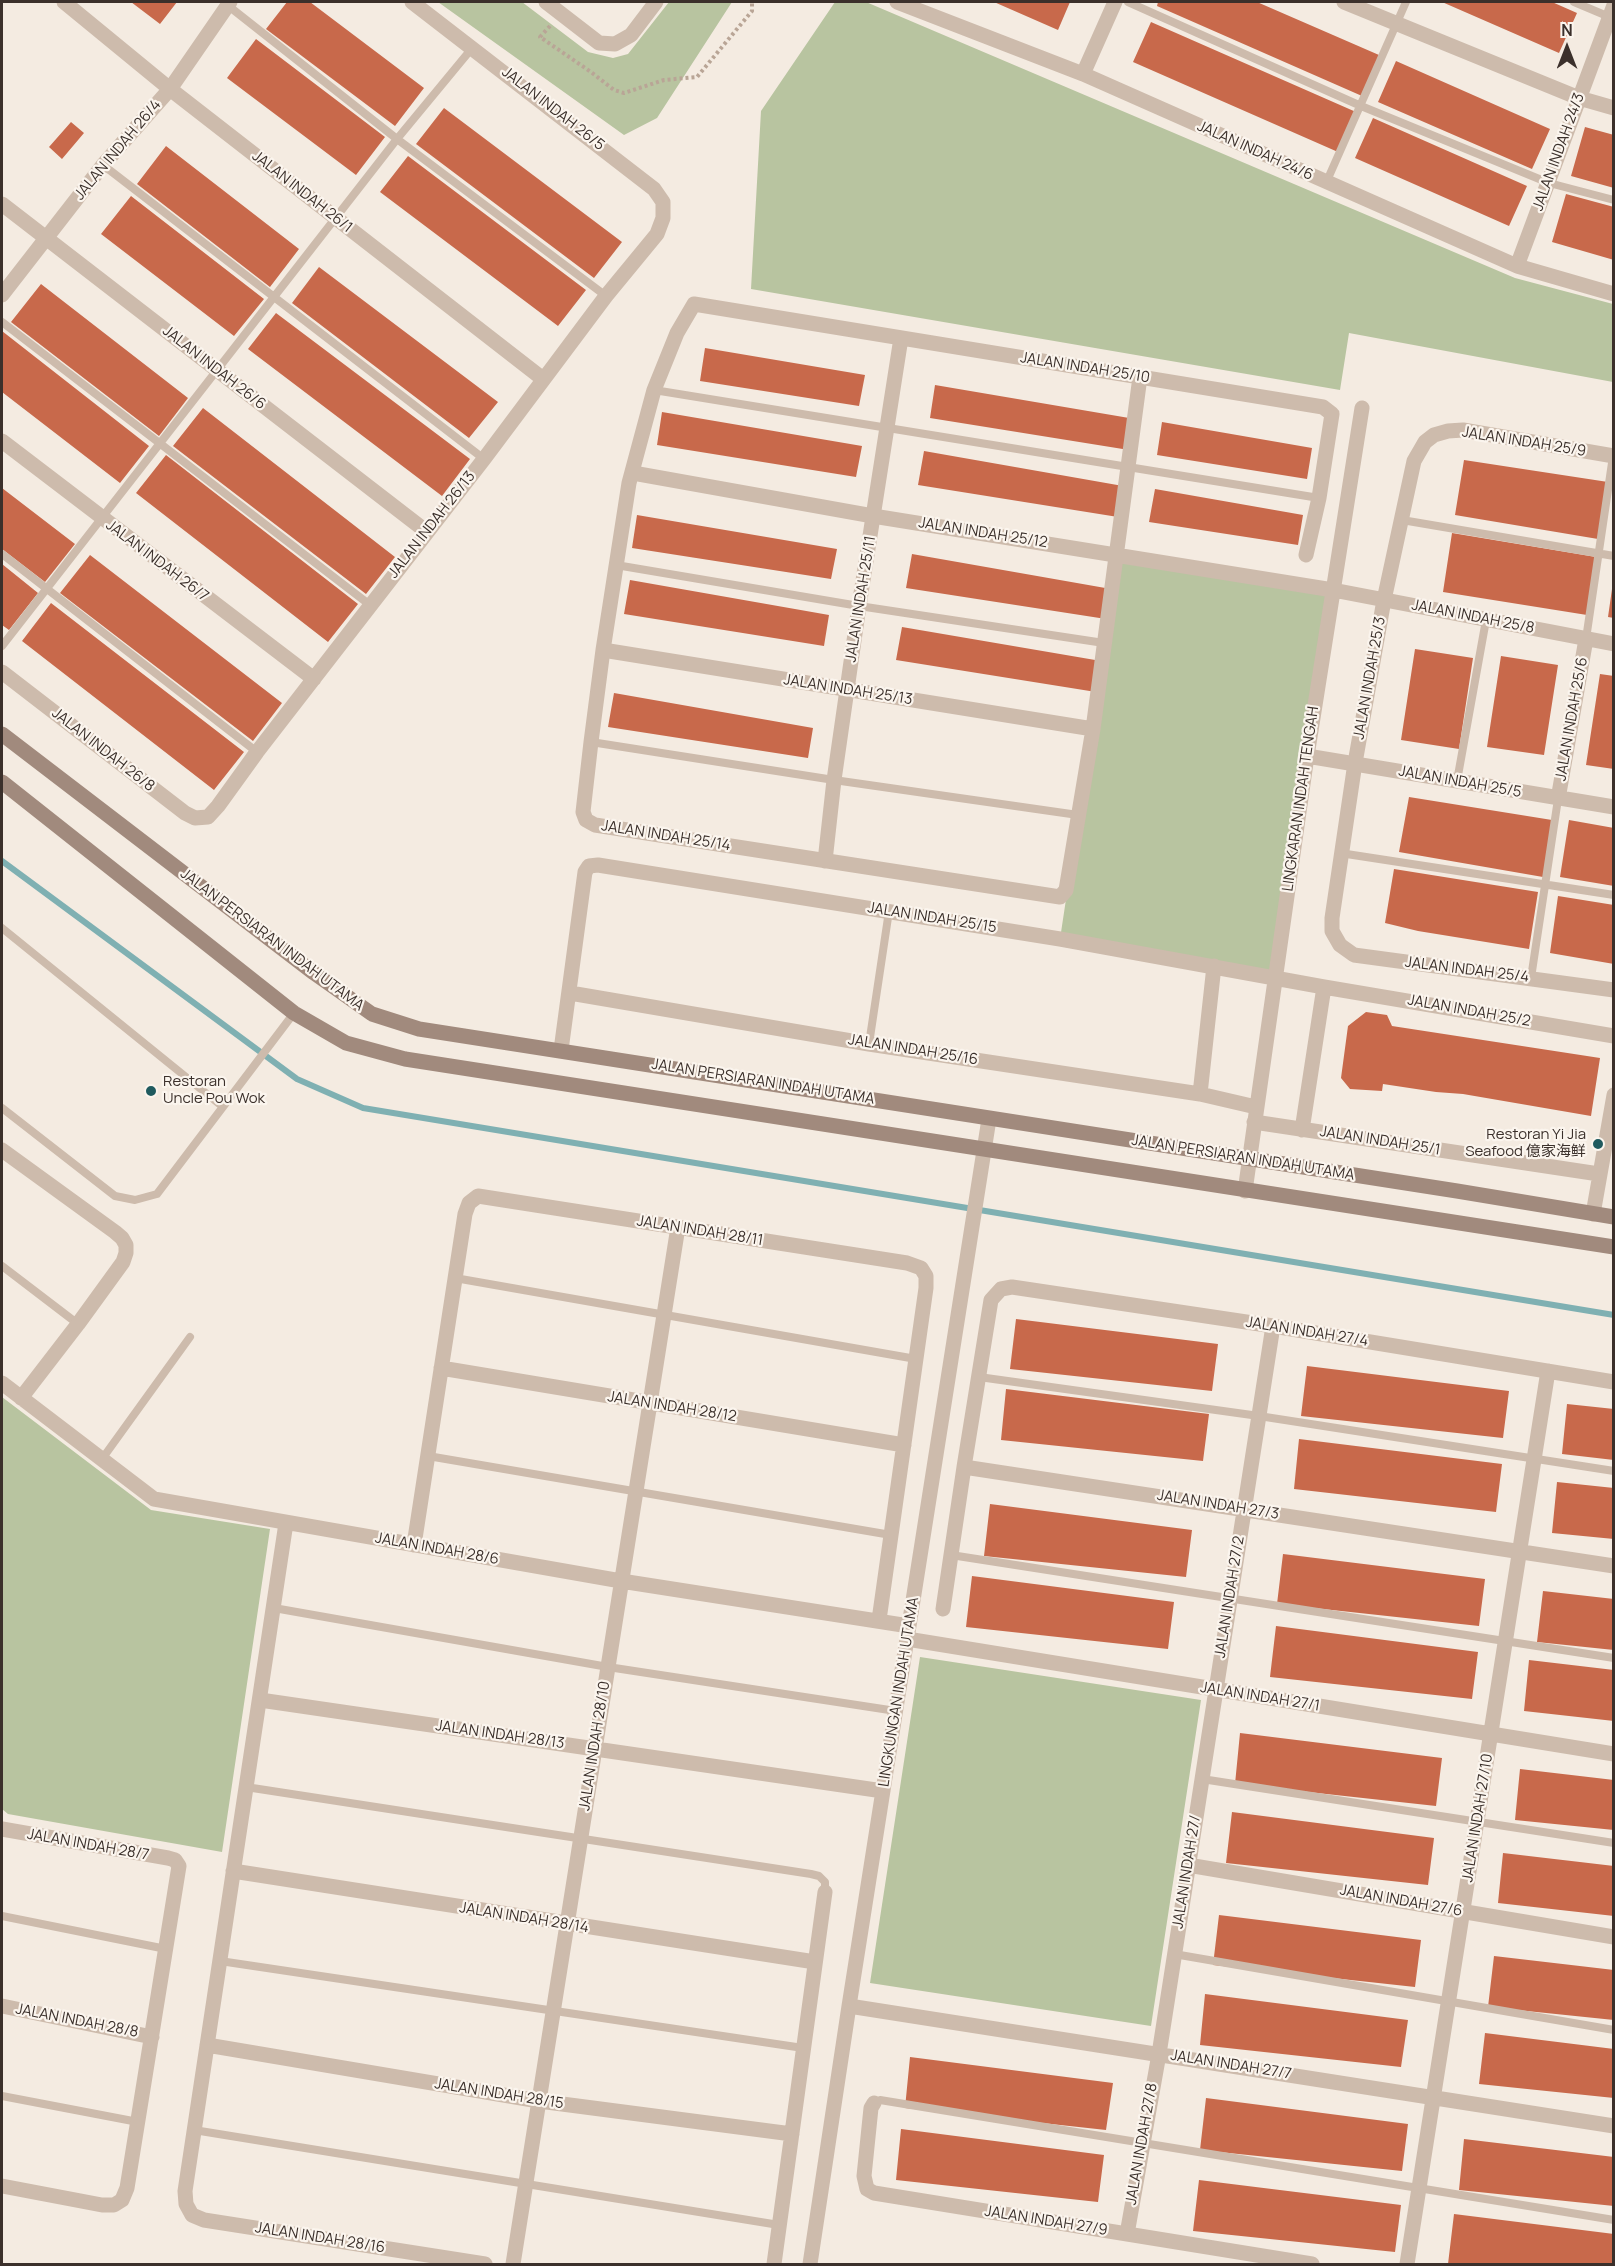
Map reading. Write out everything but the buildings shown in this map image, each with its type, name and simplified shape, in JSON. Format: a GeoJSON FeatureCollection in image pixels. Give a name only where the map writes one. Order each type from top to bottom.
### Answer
{"type":"FeatureCollection","features":[{"type":"Feature","properties":{"kind":"main road","name":"JALAN PERSIARAN INDAH UTAMA"},"geometry":{"type":"LineString","coordinates":[[2,734],[314,973],[372,1014],[419,1029],[1614,1217]]}},
{"type":"Feature","properties":{"kind":"main road"},"geometry":{"type":"LineString","coordinates":[[2,782],[294,1013],[346,1043],[405,1059],[1614,1247]]}},
{"type":"Feature","properties":{"kind":"street","name":"JALAN INDAH 26/1"},"geometry":{"type":"LineString","coordinates":[[64,2],[170,89],[543,379]]}},
{"type":"Feature","properties":{"kind":"street","name":"JALAN INDAH 26/5"},"geometry":{"type":"LineString","coordinates":[[412,2],[654,189],[663,202],[663,218],[657,234]]}},
{"type":"Feature","properties":{"kind":"street"},"geometry":{"type":"LineString","coordinates":[[546,2],[599,43],[615,44],[630,34],[656,2]]}},
{"type":"Feature","properties":{"kind":"street","name":"JALAN INDAH 24/6"},"geometry":{"type":"LineString","coordinates":[[897,2],[1083,74],[1517,266],[1614,294]]}},
{"type":"Feature","properties":{"kind":"street"},"geometry":{"type":"LineString","coordinates":[[1083,74],[1115,2]]}},
{"type":"Feature","properties":{"kind":"street"},"geometry":{"type":"LineString","coordinates":[[1344,2],[1579,98],[1614,108]]}},
{"type":"Feature","properties":{"kind":"street","name":"JALAN INDAH 26/4"},"geometry":{"type":"LineString","coordinates":[[2,295],[104,165],[170,89],[227,3]]}},
{"type":"Feature","properties":{"kind":"street","name":"JALAN INDAH 24/3"},"geometry":{"type":"LineString","coordinates":[[1517,266],[1612,13]]}},
{"type":"Feature","properties":{"kind":"street","name":"JALAN INDAH 26/6"},"geometry":{"type":"LineString","coordinates":[[2,204],[427,532]]}},
{"type":"Feature","properties":{"kind":"street","name":"JALAN INDAH 26/13"},"geometry":{"type":"LineString","coordinates":[[208,817],[484,459],[606,296],[657,234]]}},
{"type":"Feature","properties":{"kind":"street","name":"JALAN INDAH 25/10"},"geometry":{"type":"LineString","coordinates":[[694,304],[1323,407],[1332,414],[1319,498],[1306,555]]}},
{"type":"Feature","properties":{"kind":"street","name":"JALAN INDAH 25/14"},"geometry":{"type":"LineString","coordinates":[[694,304],[677,333],[654,390],[629,483],[591,742],[583,812],[586,820],[595,825],[1060,897],[1066,890],[1078,815]]}},
{"type":"Feature","properties":{"kind":"street","name":"JALAN INDAH 25/11"},"geometry":{"type":"LineString","coordinates":[[825,861],[859,606],[902,338]]}},
{"type":"Feature","properties":{"kind":"street"},"geometry":{"type":"LineString","coordinates":[[1078,815],[1118,555],[1140,377]]}},
{"type":"Feature","properties":{"kind":"street","name":"LINGKARAN INDAH TENGAH"},"geometry":{"type":"LineString","coordinates":[[1245,1191],[1307,756],[1362,408]]}},
{"type":"Feature","properties":{"kind":"street","name":"JALAN INDAH 25/9"},"geometry":{"type":"LineString","coordinates":[[1434,435],[1463,430],[1613,456]]}},
{"type":"Feature","properties":{"kind":"street","name":"JALAN INDAH 25/3"},"geometry":{"type":"LineString","coordinates":[[1332,931],[1340,853],[1384,600],[1414,461],[1425,442],[1434,435]]}},
{"type":"Feature","properties":{"kind":"street","name":"JALAN INDAH 26/7"},"geometry":{"type":"LineString","coordinates":[[2,441],[101,519],[314,679]]}},
{"type":"Feature","properties":{"kind":"street","name":"JALAN INDAH 25/12"},"geometry":{"type":"LineString","coordinates":[[633,472],[873,516],[1333,590]]}},
{"type":"Feature","properties":{"kind":"street","name":"JALAN INDAH 25/8"},"geometry":{"type":"LineString","coordinates":[[1333,590],[1614,644]]}},
{"type":"Feature","properties":{"kind":"street","name":"JALAN INDAH 25/6"},"geometry":{"type":"LineString","coordinates":[[1558,799],[1586,639]]}},
{"type":"Feature","properties":{"kind":"street","name":"JALAN INDAH 25/13"},"geometry":{"type":"LineString","coordinates":[[603,650],[1093,729]]}},
{"type":"Feature","properties":{"kind":"street","name":"JALAN INDAH 26/8"},"geometry":{"type":"LineString","coordinates":[[2,672],[185,813],[195,818],[208,817]]}},
{"type":"Feature","properties":{"kind":"street","name":"JALAN INDAH 25/5"},"geometry":{"type":"LineString","coordinates":[[1307,756],[1614,807]]}},
{"type":"Feature","properties":{"kind":"street","name":"JALAN INDAH 25/15"},"geometry":{"type":"LineString","coordinates":[[570,993],[585,872],[589,867],[598,865],[889,911],[1275,977]]}},
{"type":"Feature","properties":{"kind":"street","name":"JALAN INDAH 25/4"},"geometry":{"type":"LineString","coordinates":[[1332,931],[1340,945],[1354,955],[1614,990]]}},
{"type":"Feature","properties":{"kind":"street"},"geometry":{"type":"LineString","coordinates":[[1200,1094],[1214,966]]}},
{"type":"Feature","properties":{"kind":"street","name":"JALAN INDAH 25/2"},"geometry":{"type":"LineString","coordinates":[[1275,977],[1614,1036]]}},
{"type":"Feature","properties":{"kind":"street"},"geometry":{"type":"LineString","coordinates":[[1302,1130],[1324,987]]}},
{"type":"Feature","properties":{"kind":"street"},"geometry":{"type":"LineString","coordinates":[[561,1050],[570,993]]}},
{"type":"Feature","properties":{"kind":"street","name":"JALAN INDAH 25/16"},"geometry":{"type":"LineString","coordinates":[[570,993],[869,1044],[1200,1094],[1255,1114]]}},
{"type":"Feature","properties":{"kind":"street"},"geometry":{"type":"LineString","coordinates":[[1593,1214],[1614,1095]]}},
{"type":"Feature","properties":{"kind":"street","name":"JALAN INDAH 25/1"},"geometry":{"type":"LineString","coordinates":[[1255,1114],[1302,1130],[1599,1174]]}},
{"type":"Feature","properties":{"kind":"street","name":"LINGKUNGAN INDAH UTAMA"},"geometry":{"type":"LineString","coordinates":[[810,2265],[989,1119]]}},
{"type":"Feature","properties":{"kind":"street"},"geometry":{"type":"LineString","coordinates":[[2,1150],[115,1232],[126,1245],[123,1262],[21,1398]]}},
{"type":"Feature","properties":{"kind":"street","name":"JALAN INDAH 28/11"},"geometry":{"type":"LineString","coordinates":[[455,1278],[465,1214],[470,1203],[478,1196],[907,1263],[921,1268],[926,1276],[916,1359]]}},
{"type":"Feature","properties":{"kind":"street","name":"JALAN INDAH 28/10"},"geometry":{"type":"LineString","coordinates":[[513,2265],[678,1227]]}},
{"type":"Feature","properties":{"kind":"street"},"geometry":{"type":"LineString","coordinates":[[414,1545],[455,1278]]}},
{"type":"Feature","properties":{"kind":"street","name":"JALAN INDAH 27/4"},"geometry":{"type":"LineString","coordinates":[[979,1377],[991,1300],[1001,1289],[1012,1287],[1273,1326],[1614,1382]]}},
{"type":"Feature","properties":{"kind":"street","name":"JALAN INDAH 27/2"},"geometry":{"type":"LineString","coordinates":[[1216,1689],[1273,1326]]}},
{"type":"Feature","properties":{"kind":"street"},"geometry":{"type":"LineString","coordinates":[[879,1620],[916,1359]]}},
{"type":"Feature","properties":{"kind":"street","name":"JALAN INDAH 28/12"},"geometry":{"type":"LineString","coordinates":[[441,1368],[904,1445]]}},
{"type":"Feature","properties":{"kind":"street","name":"JALAN INDAH 27/10"},"geometry":{"type":"LineString","coordinates":[[1407,2265],[1548,1371]]}},
{"type":"Feature","properties":{"kind":"street"},"geometry":{"type":"LineString","coordinates":[[943,1609],[979,1377]]}},
{"type":"Feature","properties":{"kind":"street","name":"JALAN INDAH 28/6"},"geometry":{"type":"LineString","coordinates":[[2,1383],[154,1499],[621,1581],[879,1620],[908,1632]]}},
{"type":"Feature","properties":{"kind":"street","name":"JALAN INDAH 27/3"},"geometry":{"type":"LineString","coordinates":[[964,1467],[1614,1566]]}},
{"type":"Feature","properties":{"kind":"street"},"geometry":{"type":"LineString","coordinates":[[194,2130],[286,1523]]}},
{"type":"Feature","properties":{"kind":"street","name":"JALAN INDAH 27/1"},"geometry":{"type":"LineString","coordinates":[[908,1632],[1216,1689],[1614,1755]]}},
{"type":"Feature","properties":{"kind":"street","name":"JALAN INDAH 27/"},"geometry":{"type":"LineString","coordinates":[[1159,2054],[1216,1689]]}},
{"type":"Feature","properties":{"kind":"street","name":"JALAN INDAH 28/13"},"geometry":{"type":"LineString","coordinates":[[260,1700],[883,1791]]}},
{"type":"Feature","properties":{"kind":"street","name":"JALAN INDAH 28/7"},"geometry":{"type":"LineString","coordinates":[[2,1831],[174,1860],[179,1866],[166,1949]]}},
{"type":"Feature","properties":{"kind":"street","name":"JALAN INDAH 27/6"},"geometry":{"type":"LineString","coordinates":[[1188,1865],[1614,1937]]}},
{"type":"Feature","properties":{"kind":"street","name":"JALAN INDAH 28/14"},"geometry":{"type":"LineString","coordinates":[[233,1871],[815,1962]]}},
{"type":"Feature","properties":{"kind":"street"},"geometry":{"type":"LineString","coordinates":[[774,2265],[825,1892]]}},
{"type":"Feature","properties":{"kind":"street"},"geometry":{"type":"LineString","coordinates":[[2,2186],[102,2205],[114,2205],[122,2200],[127,2188],[166,1949]]}},
{"type":"Feature","properties":{"kind":"street","name":"JALAN INDAH 28/8"},"geometry":{"type":"LineString","coordinates":[[2,2006],[152,2037]]}},
{"type":"Feature","properties":{"kind":"street","name":"JALAN INDAH 27/7"},"geometry":{"type":"LineString","coordinates":[[849,2006],[1614,2126]]}},
{"type":"Feature","properties":{"kind":"street","name":"JALAN INDAH 28/15"},"geometry":{"type":"LineString","coordinates":[[207,2045],[539,2101],[792,2134]]}},
{"type":"Feature","properties":{"kind":"street","name":"JALAN INDAH 27/8"},"geometry":{"type":"LineString","coordinates":[[1127,2234],[1159,2054]]}},
{"type":"Feature","properties":{"kind":"street","name":"JALAN INDAH 27/9"},"geometry":{"type":"LineString","coordinates":[[874,2103],[871,2108],[864,2176],[867,2189],[874,2193],[1312,2265]]}},
{"type":"Feature","properties":{"kind":"street","name":"JALAN INDAH 28/16"},"geometry":{"type":"LineString","coordinates":[[194,2130],[185,2191],[186,2204],[192,2215],[204,2220],[485,2265]]}},
{"type":"Feature","properties":{"kind":"lane"},"geometry":{"type":"LineString","coordinates":[[1128,2],[1360,106],[1549,183],[1614,200]]}},
{"type":"Feature","properties":{"kind":"lane"},"geometry":{"type":"LineString","coordinates":[[1326,183],[1406,2]]}},
{"type":"Feature","properties":{"kind":"lane"},"geometry":{"type":"LineString","coordinates":[[1574,2],[1612,13]]}},
{"type":"Feature","properties":{"kind":"lane"},"geometry":{"type":"LineString","coordinates":[[227,3],[398,139],[606,296]]}},
{"type":"Feature","properties":{"kind":"lane"},"geometry":{"type":"LineString","coordinates":[[2,646],[398,139],[473,47]]}},
{"type":"Feature","properties":{"kind":"lane"},"geometry":{"type":"LineString","coordinates":[[104,165],[484,459]]}},
{"type":"Feature","properties":{"kind":"lane"},"geometry":{"type":"LineString","coordinates":[[2,322],[370,605]]}},
{"type":"Feature","properties":{"kind":"lane"},"geometry":{"type":"LineString","coordinates":[[654,390],[1319,498]]}},
{"type":"Feature","properties":{"kind":"lane"},"geometry":{"type":"LineString","coordinates":[[1586,639],[1613,456]]}},
{"type":"Feature","properties":{"kind":"lane"},"geometry":{"type":"LineString","coordinates":[[1402,520],[1614,556]]}},
{"type":"Feature","properties":{"kind":"lane"},"geometry":{"type":"LineString","coordinates":[[2,554],[257,752]]}},
{"type":"Feature","properties":{"kind":"lane"},"geometry":{"type":"LineString","coordinates":[[616,565],[859,606],[1104,643]]}},
{"type":"Feature","properties":{"kind":"lane"},"geometry":{"type":"LineString","coordinates":[[1457,781],[1486,620]]}},
{"type":"Feature","properties":{"kind":"lane"},"geometry":{"type":"LineString","coordinates":[[591,742],[1078,815]]}},
{"type":"Feature","properties":{"kind":"lane"},"geometry":{"type":"LineString","coordinates":[[1531,978],[1558,799]]}},
{"type":"Feature","properties":{"kind":"lane"},"geometry":{"type":"LineString","coordinates":[[1340,853],[1614,895]]}},
{"type":"Feature","properties":{"kind":"lane"},"geometry":{"type":"LineString","coordinates":[[869,1044],[889,911]]}},
{"type":"Feature","properties":{"kind":"lane"},"geometry":{"type":"LineString","coordinates":[[2,928],[223,1107]]}},
{"type":"Feature","properties":{"kind":"lane"},"geometry":{"type":"LineString","coordinates":[[2,1108],[115,1196],[135,1200],[157,1194],[294,1013]]}},
{"type":"Feature","properties":{"kind":"lane"},"geometry":{"type":"LineString","coordinates":[[2,1266],[78,1324]]}},
{"type":"Feature","properties":{"kind":"lane"},"geometry":{"type":"LineString","coordinates":[[455,1278],[916,1359]]}},
{"type":"Feature","properties":{"kind":"lane"},"geometry":{"type":"LineString","coordinates":[[102,1460],[190,1337]]}},
{"type":"Feature","properties":{"kind":"lane"},"geometry":{"type":"LineString","coordinates":[[979,1377],[1259,1416],[1614,1471]]}},
{"type":"Feature","properties":{"kind":"lane"},"geometry":{"type":"LineString","coordinates":[[428,1456],[891,1535]]}},
{"type":"Feature","properties":{"kind":"lane"},"geometry":{"type":"LineString","coordinates":[[951,1555],[1614,1658]]}},
{"type":"Feature","properties":{"kind":"lane"},"geometry":{"type":"LineString","coordinates":[[274,1608],[608,1667],[896,1711]]}},
{"type":"Feature","properties":{"kind":"lane"},"geometry":{"type":"LineString","coordinates":[[1202,1779],[1614,1844]]}},
{"type":"Feature","properties":{"kind":"lane"},"geometry":{"type":"LineString","coordinates":[[246,1787],[581,1837],[819,1876],[825,1882],[825,1892]]}},
{"type":"Feature","properties":{"kind":"lane"},"geometry":{"type":"LineString","coordinates":[[2,1916],[166,1949]]}},
{"type":"Feature","properties":{"kind":"lane"},"geometry":{"type":"LineString","coordinates":[[1174,1954],[1614,2030]]}},
{"type":"Feature","properties":{"kind":"lane"},"geometry":{"type":"LineString","coordinates":[[220,1961],[803,2048]]}},
{"type":"Feature","properties":{"kind":"lane"},"geometry":{"type":"LineString","coordinates":[[2,2096],[138,2122]]}},
{"type":"Feature","properties":{"kind":"lane"},"geometry":{"type":"LineString","coordinates":[[874,2103],[880,2100],[1614,2220]]}},
{"type":"Feature","properties":{"kind":"lane"},"geometry":{"type":"LineString","coordinates":[[194,2130],[779,2225]]}},
{"type":"Feature","properties":{"kind":"green space"},"geometry":{"type":"Polygon","coordinates":[[[438,2],[522,2],[588,52],[613,58],[628,54],[669,2],[732,2],[657,118],[624,135],[438,2]]]}},
{"type":"Feature","properties":{"kind":"green space"},"geometry":{"type":"Polygon","coordinates":[[[835,2],[866,2],[1515,278],[1613,304],[1613,382],[1349,333],[1340,390],[751,289],[761,111],[835,2]]]}},
{"type":"Feature","properties":{"kind":"green space"},"geometry":{"type":"Polygon","coordinates":[[[1118,555],[1333,590],[1275,977],[1060,939],[1118,555]]]}},
{"type":"Feature","properties":{"kind":"green space"},"geometry":{"type":"Polygon","coordinates":[[[2,1397],[151,1510],[270,1529],[222,1852],[8,1814],[2,1809],[2,1397]]]}},
{"type":"Feature","properties":{"kind":"green space"},"geometry":{"type":"Polygon","coordinates":[[[920,1657],[1201,1700],[1151,2026],[870,1983],[920,1657]]]}},
{"type":"Feature","properties":{"kind":"waterway"},"geometry":{"type":"LineString","coordinates":[[2,861],[297,1079],[363,1108],[1614,1315]]}},
{"type":"Feature","properties":{"kind":"place","name":"Restoran Uncle Pou Wok"},"geometry":{"type":"Point","coordinates":[151,1091]}},
{"type":"Feature","properties":{"kind":"place","name":"Restoran Yi Jia Seafood 億家海鲜"},"geometry":{"type":"Point","coordinates":[1598,1144]}}]}
